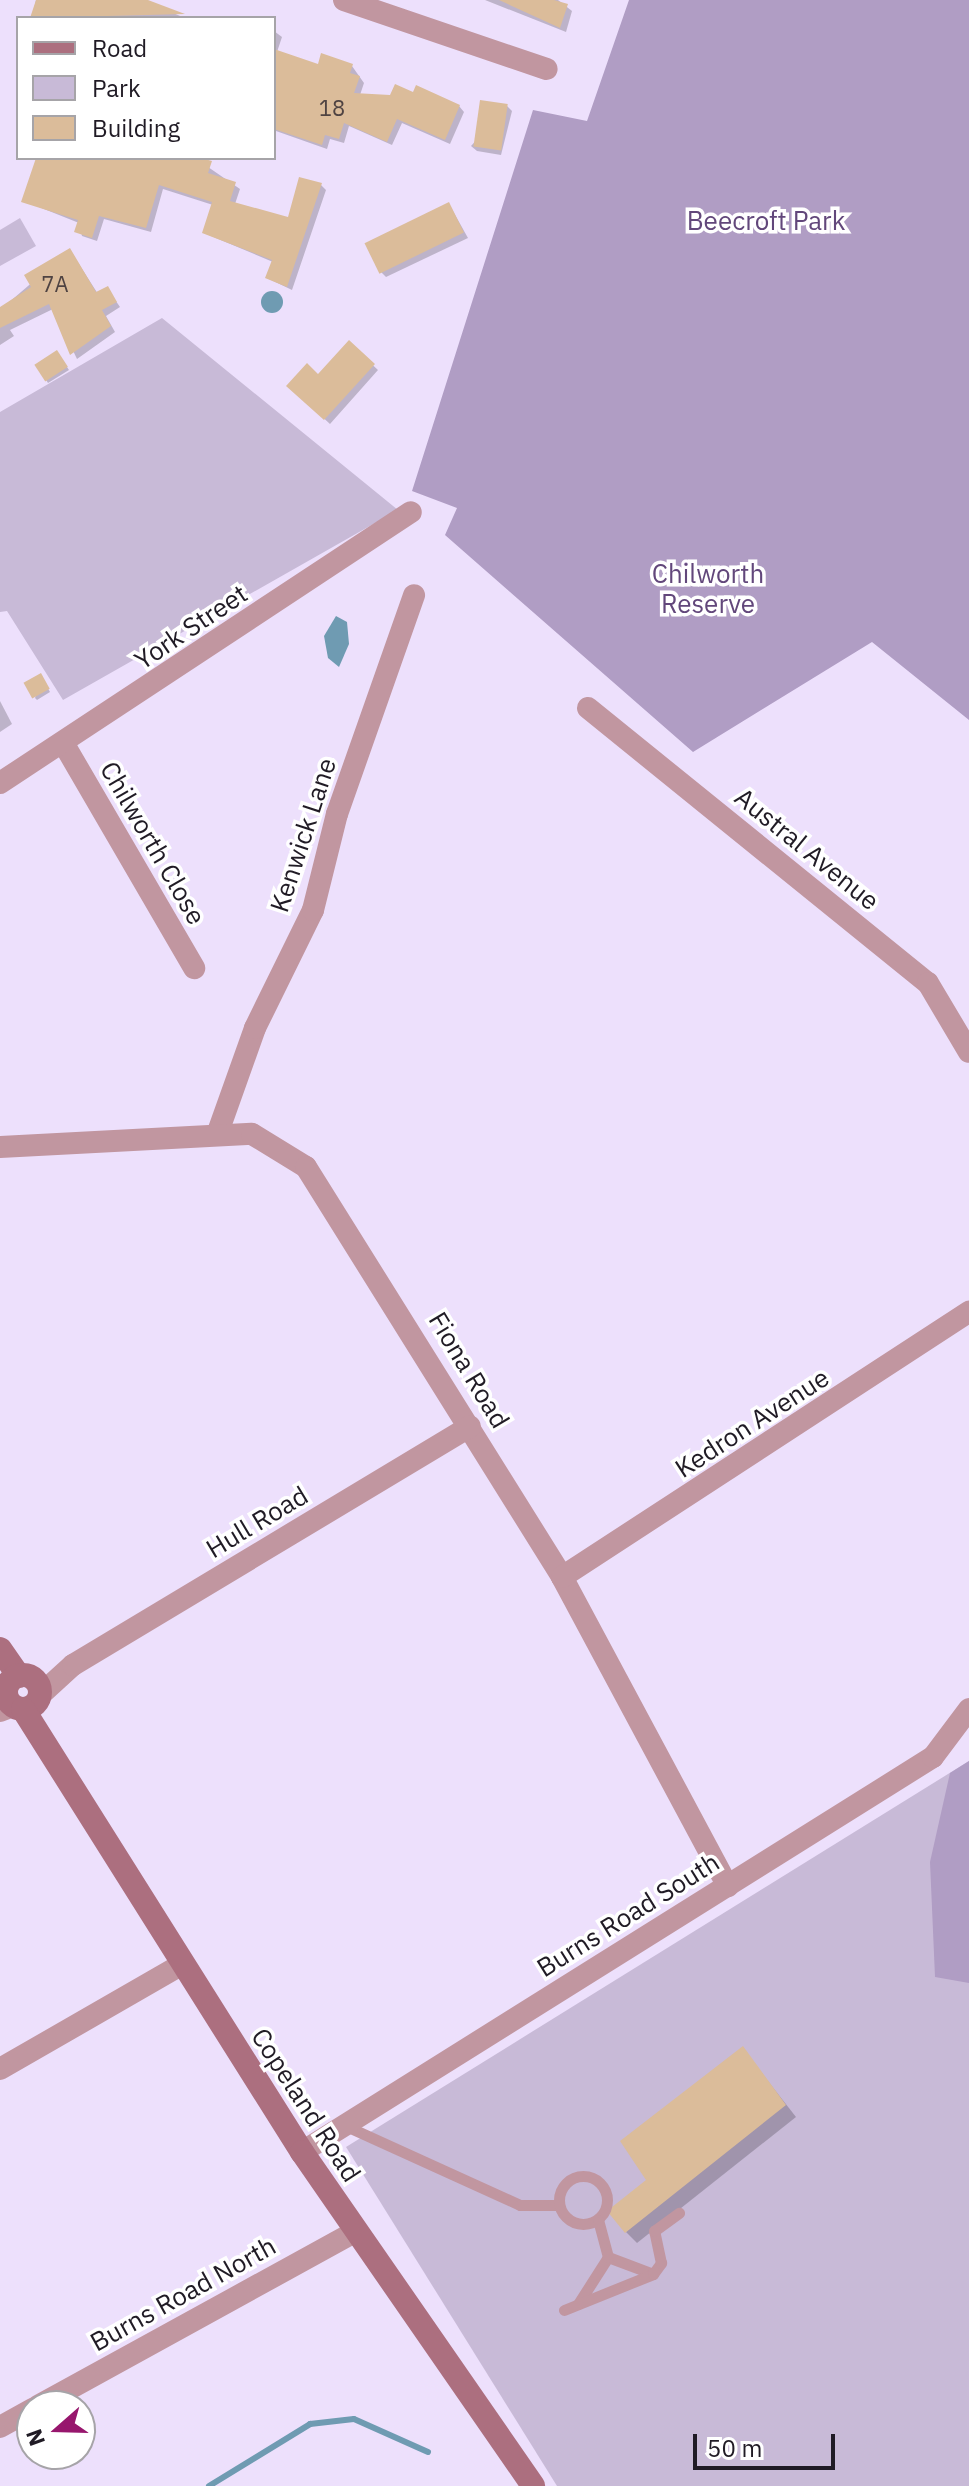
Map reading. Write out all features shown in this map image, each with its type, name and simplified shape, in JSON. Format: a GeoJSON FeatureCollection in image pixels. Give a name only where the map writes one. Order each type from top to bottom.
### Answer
{"type":"FeatureCollection","features":[{"type":"Feature","properties":{"kind":"main road","name":"Copeland Road"},"geometry":{"type":"LineString","coordinates":[[0,1651],[18,1696],[181,1965],[302,2152],[533,2486]]}},
{"type":"Feature","properties":{"kind":"street"},"geometry":{"type":"LineString","coordinates":[[344,0],[547,69]]}},
{"type":"Feature","properties":{"kind":"street","name":"York Street"},"geometry":{"type":"LineString","coordinates":[[0,783],[65,746],[411,512]]}},
{"type":"Feature","properties":{"kind":"street","name":"Kenwick Lane"},"geometry":{"type":"LineString","coordinates":[[218,1132],[255,1028],[313,910],[337,814],[414,595]]}},
{"type":"Feature","properties":{"kind":"street","name":"Austral Avenue"},"geometry":{"type":"LineString","coordinates":[[588,708],[928,983],[969,1052]]}},
{"type":"Feature","properties":{"kind":"street","name":"Chilworth Close"},"geometry":{"type":"LineString","coordinates":[[65,746],[194,968]]}},
{"type":"Feature","properties":{"kind":"street","name":"Fiona Road"},"geometry":{"type":"LineString","coordinates":[[0,1147],[218,1132],[252,1134],[282,1147],[328,1192],[562,1577],[728,1886]]}},
{"type":"Feature","properties":{"kind":"street","name":"Kedron Avenue"},"geometry":{"type":"LineString","coordinates":[[562,1577],[969,1312]]}},
{"type":"Feature","properties":{"kind":"street","name":"Hull Road"},"geometry":{"type":"LineString","coordinates":[[18,1696],[470,1426]]}},
{"type":"Feature","properties":{"kind":"street","name":"Burns Road South"},"geometry":{"type":"LineString","coordinates":[[302,2152],[933,1757],[969,1709]]}},
{"type":"Feature","properties":{"kind":"street"},"geometry":{"type":"LineString","coordinates":[[0,2069],[181,1965]]}},
{"type":"Feature","properties":{"kind":"street","name":"Burns Road North"},"geometry":{"type":"LineString","coordinates":[[67,2390],[356,2231]]}},
{"type":"Feature","properties":{"kind":"lane"},"geometry":{"type":"LineString","coordinates":[[345,2125],[520,2205],[559,2205],[575,2223],[598,2220]]}},
{"type":"Feature","properties":{"kind":"lane"},"geometry":{"type":"LineString","coordinates":[[559,2205],[573,2179],[595,2179],[608,2198],[598,2220],[608,2257],[578,2305]]}},
{"type":"Feature","properties":{"kind":"lane"},"geometry":{"type":"LineString","coordinates":[[564,2310],[653,2274],[661,2263],[654,2231],[679,2213]]}},
{"type":"Feature","properties":{"kind":"lane"},"geometry":{"type":"LineString","coordinates":[[608,2257],[653,2274]]}},
{"type":"Feature","properties":{"kind":"green space","name":"Beecroft Park"},"geometry":{"type":"Polygon","coordinates":[[[629,0],[969,0],[969,720],[872,642],[693,752],[445,535],[457,508],[412,491],[533,110],[587,121],[629,0]]]}},
{"type":"Feature","properties":{"kind":"green space"},"geometry":{"type":"Polygon","coordinates":[[[20,218],[36,246],[0,266],[0,230],[20,218]]]}},
{"type":"Feature","properties":{"kind":"green space"},"geometry":{"type":"Polygon","coordinates":[[[162,318],[398,510],[63,700],[7,611],[0,612],[0,412],[162,318]]]}},
{"type":"Feature","properties":{"kind":"green space"},"geometry":{"type":"Polygon","coordinates":[[[969,1761],[969,2486],[557,2486],[346,2147],[969,1761]]]}},
{"type":"Feature","properties":{"kind":"green space"},"geometry":{"type":"Polygon","coordinates":[[[969,1761],[969,1983],[935,1977],[930,1862],[950,1773],[969,1761]]]}},
{"type":"Feature","properties":{"kind":"water"},"geometry":{"type":"Polygon","coordinates":[[[272,291],[280,294],[283,302],[280,310],[272,313],[264,310],[261,302],[264,294],[272,291]]]}},
{"type":"Feature","properties":{"kind":"water"},"geometry":{"type":"Polygon","coordinates":[[[336,616],[347,622],[349,644],[339,667],[328,658],[324,636],[336,616]]]}},
{"type":"Feature","properties":{"kind":"building"},"geometry":{"type":"Polygon","coordinates":[[[36,0],[148,0],[185,14],[108,16],[31,16],[36,0]]]}},
{"type":"Feature","properties":{"kind":"building"},"geometry":{"type":"Polygon","coordinates":[[[499,0],[554,0],[568,4],[560,28],[499,0]]]}},
{"type":"Feature","properties":{"kind":"building"},"geometry":{"type":"Polygon","coordinates":[[[276,50],[318,64],[321,53],[353,64],[350,73],[360,76],[354,93],[390,95],[395,84],[413,92],[416,85],[460,105],[445,140],[397,119],[387,142],[344,123],[339,139],[325,135],[322,145],[276,130],[276,50]]]}},
{"type":"Feature","properties":{"kind":"building"},"geometry":{"type":"Polygon","coordinates":[[[480,100],[508,104],[501,150],[473,147],[480,100]]]}},
{"type":"Feature","properties":{"kind":"building"},"geometry":{"type":"Polygon","coordinates":[[[35,160],[208,160],[212,161],[208,173],[236,182],[230,201],[288,217],[299,177],[322,183],[287,287],[265,278],[272,260],[202,233],[212,202],[159,185],[146,228],[99,216],[92,238],[74,232],[78,220],[21,202],[35,160]]]}},
{"type":"Feature","properties":{"kind":"building"},"geometry":{"type":"Polygon","coordinates":[[[449,202],[464,233],[379,274],[365,243],[449,202]]]}},
{"type":"Feature","properties":{"kind":"building"},"geometry":{"type":"Polygon","coordinates":[[[70,248],[96,292],[108,286],[117,302],[102,310],[111,326],[70,355],[49,304],[0,328],[0,307],[31,287],[24,275],[70,248]]]}},
{"type":"Feature","properties":{"kind":"building"},"geometry":{"type":"Polygon","coordinates":[[[349,340],[375,364],[324,420],[286,386],[307,363],[318,374],[349,340]]]}},
{"type":"Feature","properties":{"kind":"building"},"geometry":{"type":"Polygon","coordinates":[[[57,350],[68,367],[45,381],[34,365],[57,350]]]}},
{"type":"Feature","properties":{"kind":"building"},"geometry":{"type":"Polygon","coordinates":[[[41,673],[50,689],[32,698],[24,683],[41,673]]]}},
{"type":"Feature","properties":{"kind":"building"},"geometry":{"type":"Polygon","coordinates":[[[743,2046],[786,2105],[625,2233],[607,2211],[646,2180],[620,2141],[743,2046]]]}},
{"type":"Feature","properties":{"kind":"waterway"},"geometry":{"type":"LineString","coordinates":[[209,2486],[310,2424],[354,2419],[428,2452]]}},
{"type":"Feature","properties":{"kind":"park label","name":"Chilworth Reserve"},"geometry":{"type":"Point","coordinates":[708,589]}}]}
